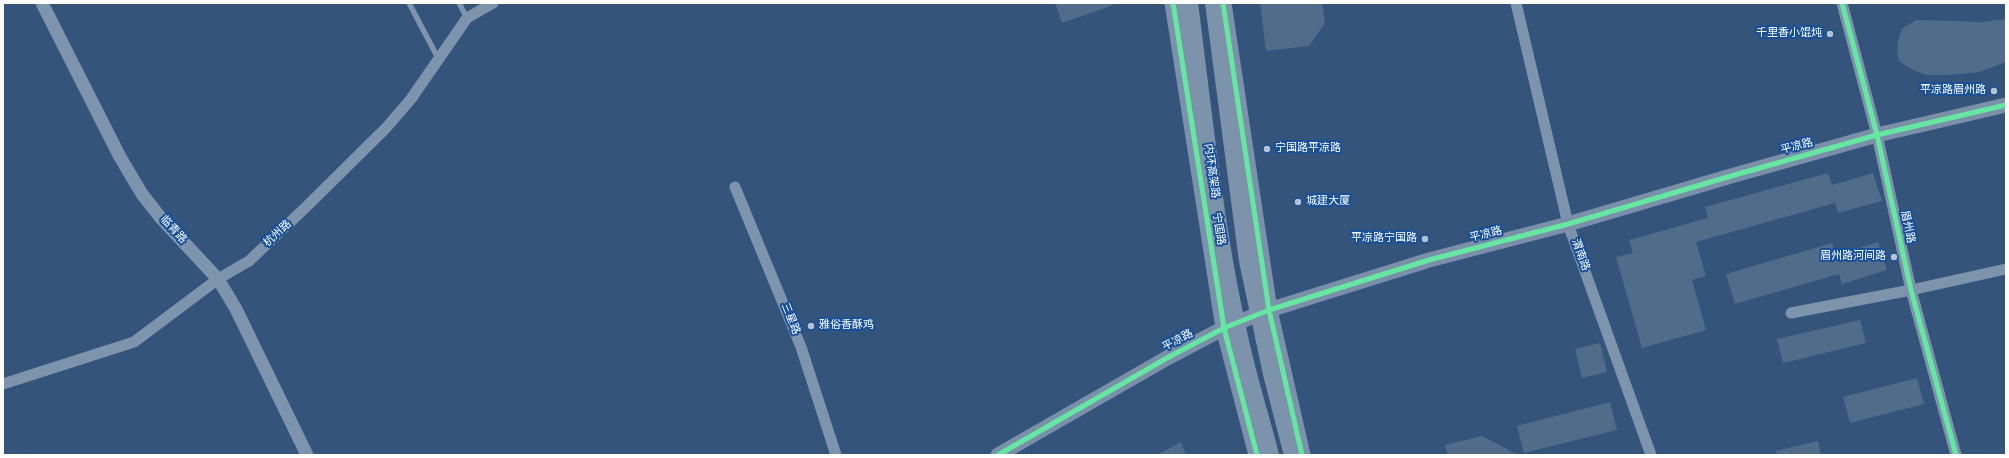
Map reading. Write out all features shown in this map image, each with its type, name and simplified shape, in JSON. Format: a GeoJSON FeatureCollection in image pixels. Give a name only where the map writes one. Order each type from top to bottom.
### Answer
{"type":"FeatureCollection","features":[{"type":"Feature","properties":{"kind":"highway","name":"内环高架路"},"geometry":{"type":"LineString","coordinates":[[1189,3],[1211,171],[1224,255],[1242,349],[1270,455]]}},
{"type":"Feature","properties":{"kind":"highway"},"geometry":{"type":"LineString","coordinates":[[1214,3],[1248,261],[1272,374],[1293,455]]}},
{"type":"Feature","properties":{"kind":"main road","name":"宁国路"},"geometry":{"type":"LineString","coordinates":[[1173,3],[1224,328],[1257,455]]}},
{"type":"Feature","properties":{"kind":"main road"},"geometry":{"type":"LineString","coordinates":[[1223,3],[1269,310],[1302,455]]}},
{"type":"Feature","properties":{"kind":"main road","name":"平凉路"},"geometry":{"type":"LineString","coordinates":[[998,455],[1166,358],[1224,328],[1269,310],[1429,260],[1568,224],[1877,135],[2006,105]]}},
{"type":"Feature","properties":{"kind":"street","name":"临青路"},"geometry":{"type":"LineString","coordinates":[[42,3],[120,157],[142,194],[160,217],[218,280],[254,343],[307,455]]}},
{"type":"Feature","properties":{"kind":"street","name":"杭州路"},"geometry":{"type":"LineString","coordinates":[[3,384],[134,342],[218,280],[249,261],[386,128],[411,98],[467,18],[493,3]]}},
{"type":"Feature","properties":{"kind":"street","name":"渭南路"},"geometry":{"type":"LineString","coordinates":[[1516,3],[1568,224],[1650,455]]}},
{"type":"Feature","properties":{"kind":"street","name":"眉州路"},"geometry":{"type":"LineString","coordinates":[[1842,3],[1877,135],[1912,290],[1956,455]]}},
{"type":"Feature","properties":{"kind":"street","name":"三星路"},"geometry":{"type":"LineString","coordinates":[[735,187],[802,347],[836,455]]}},
{"type":"Feature","properties":{"kind":"street"},"geometry":{"type":"LineString","coordinates":[[1791,313],[1912,290],[2006,269]]}},
{"type":"Feature","properties":{"kind":"lane"},"geometry":{"type":"LineString","coordinates":[[410,3],[438,58]]}},
{"type":"Feature","properties":{"kind":"lane"},"geometry":{"type":"LineString","coordinates":[[459,3],[467,18]]}},
{"type":"Feature","properties":{"kind":"building"},"geometry":{"type":"Polygon","coordinates":[[[1055,3],[1113,3],[1114,5],[1062,23],[1055,3]]]}},
{"type":"Feature","properties":{"kind":"building"},"geometry":{"type":"Polygon","coordinates":[[[1260,3],[1322,3],[1325,23],[1309,46],[1266,51],[1260,3]]]}},
{"type":"Feature","properties":{"kind":"building"},"geometry":{"type":"Polygon","coordinates":[[[2006,19],[2006,62],[1979,72],[1949,75],[1927,75],[1915,71],[1899,60],[1897,51],[1898,41],[1902,29],[1916,20],[1982,22],[2006,19]]]}},
{"type":"Feature","properties":{"kind":"building"},"geometry":{"type":"Polygon","coordinates":[[[1828,173],[1832,185],[1873,173],[1882,201],[1838,213],[1835,203],[1696,242],[1706,276],[1692,280],[1706,330],[1642,348],[1616,257],[1633,253],[1629,240],[1708,218],[1705,207],[1828,173]]]}},
{"type":"Feature","properties":{"kind":"building"},"geometry":{"type":"Polygon","coordinates":[[[1878,242],[1887,270],[1842,284],[1839,274],[1735,304],[1726,274],[1832,243],[1836,255],[1878,242]]]}},
{"type":"Feature","properties":{"kind":"building"},"geometry":{"type":"Polygon","coordinates":[[[1860,320],[1866,343],[1783,363],[1777,339],[1860,320]]]}},
{"type":"Feature","properties":{"kind":"building"},"geometry":{"type":"Polygon","coordinates":[[[1600,343],[1607,372],[1582,378],[1575,349],[1600,343]]]}},
{"type":"Feature","properties":{"kind":"building"},"geometry":{"type":"Polygon","coordinates":[[[1917,378],[1924,404],[1850,423],[1843,397],[1917,378]]]}},
{"type":"Feature","properties":{"kind":"building"},"geometry":{"type":"Polygon","coordinates":[[[1610,402],[1617,430],[1524,453],[1517,426],[1610,402]]]}},
{"type":"Feature","properties":{"kind":"building"},"geometry":{"type":"Polygon","coordinates":[[[1482,436],[1518,455],[1448,455],[1445,445],[1482,436]]]}},
{"type":"Feature","properties":{"kind":"building"},"geometry":{"type":"Polygon","coordinates":[[[1818,441],[1821,455],[1777,455],[1776,451],[1818,441]]]}},
{"type":"Feature","properties":{"kind":"building"},"geometry":{"type":"Polygon","coordinates":[[[1181,442],[1186,455],[1157,455],[1181,442]]]}},
{"type":"Feature","properties":{"kind":"cycle path"},"geometry":{"type":"LineString","coordinates":[[1173,3],[1224,328],[1257,455]]}},
{"type":"Feature","properties":{"kind":"cycle path"},"geometry":{"type":"LineString","coordinates":[[1223,3],[1269,310],[1302,455]]}},
{"type":"Feature","properties":{"kind":"cycle path"},"geometry":{"type":"LineString","coordinates":[[1842,3],[1877,135],[1911,290],[1956,455]]}},
{"type":"Feature","properties":{"kind":"cycle path"},"geometry":{"type":"LineString","coordinates":[[998,455],[1167,358],[1224,328],[1269,310],[1429,260],[1568,224],[1877,135],[2006,105]]}},
{"type":"Feature","properties":{"kind":"place","name":"千里香小馄炖"},"geometry":{"type":"Point","coordinates":[1830,34]}},
{"type":"Feature","properties":{"kind":"place","name":"平凉路眉州路"},"geometry":{"type":"Point","coordinates":[1994,91]}},
{"type":"Feature","properties":{"kind":"place","name":"宁国路平凉路"},"geometry":{"type":"Point","coordinates":[1267,149]}},
{"type":"Feature","properties":{"kind":"place","name":"城建大厦"},"geometry":{"type":"Point","coordinates":[1298,202]}},
{"type":"Feature","properties":{"kind":"place","name":"平凉路宁国路"},"geometry":{"type":"Point","coordinates":[1425,239]}},
{"type":"Feature","properties":{"kind":"place","name":"眉州路河间路"},"geometry":{"type":"Point","coordinates":[1894,257]}},
{"type":"Feature","properties":{"kind":"place","name":"雅俗香酥鸡"},"geometry":{"type":"Point","coordinates":[811,326]}}]}
